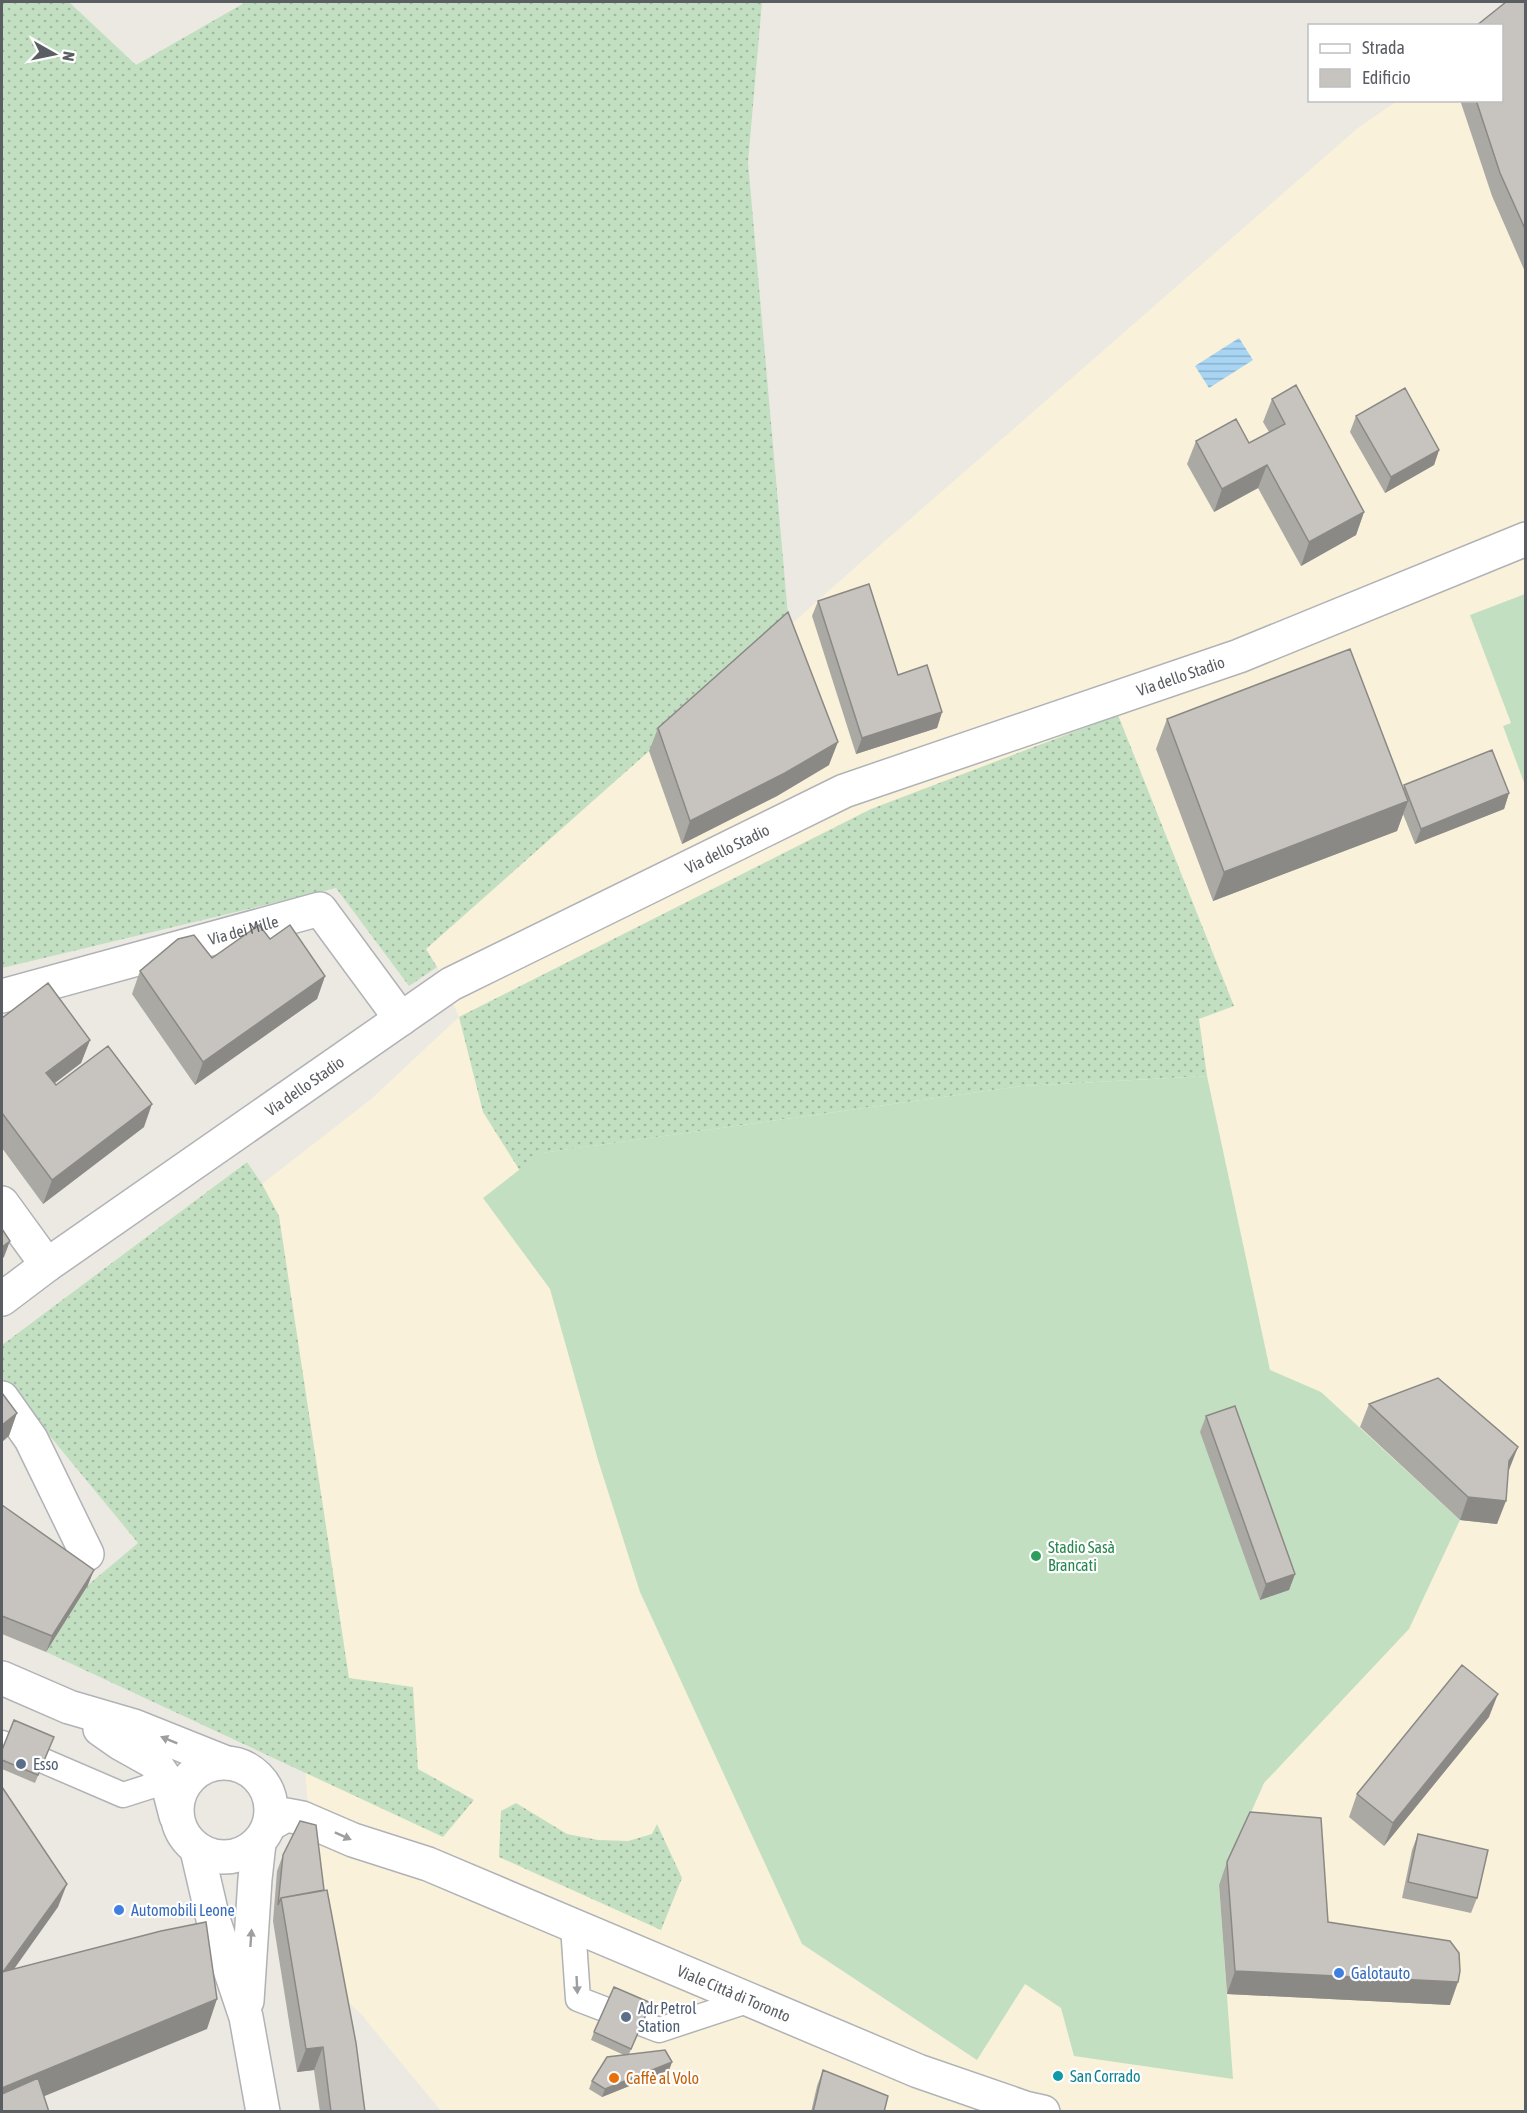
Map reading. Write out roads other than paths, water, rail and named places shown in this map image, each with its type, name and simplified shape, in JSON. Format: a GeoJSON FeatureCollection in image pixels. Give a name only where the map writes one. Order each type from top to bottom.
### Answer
{"type":"FeatureCollection","features":[{"type":"Feature","properties":{"kind":"street","name":"Via dello Stadio"},"geometry":{"type":"LineString","coordinates":[[2,1299],[47,1265],[451,984],[844,791],[1239,656],[1526,539]]}},
{"type":"Feature","properties":{"kind":"street","name":"Via dei Mille"},"geometry":{"type":"LineString","coordinates":[[2,996],[320,909],[401,1019]]}},
{"type":"Feature","properties":{"kind":"street"},"geometry":{"type":"LineString","coordinates":[[2,1203],[47,1265]]}},
{"type":"Feature","properties":{"kind":"street"},"geometry":{"type":"LineString","coordinates":[[2,1398],[31,1439],[87,1554]]}},
{"type":"Feature","properties":{"kind":"street"},"geometry":{"type":"LineString","coordinates":[[2,1678],[69,1707],[134,1726],[224,1762],[243,1766],[259,1778],[363,1821],[428,1864]]}},
{"type":"Feature","properties":{"kind":"street"},"geometry":{"type":"LineString","coordinates":[[69,1707],[120,1743],[154,1762],[167,1781],[183,1835],[197,1850],[213,1857],[230,1858],[245,1853],[286,1815],[302,1818],[353,1840],[428,1864]]}},
{"type":"Feature","properties":{"kind":"street"},"geometry":{"type":"LineString","coordinates":[[176,1816],[178,1796],[188,1778],[204,1766],[224,1762]]}},
{"type":"Feature","properties":{"kind":"street"},"geometry":{"type":"LineString","coordinates":[[246,2017],[255,1879],[272,1807],[268,1791],[259,1778]]}},
{"type":"Feature","properties":{"kind":"street"},"geometry":{"type":"LineString","coordinates":[[197,1850],[213,1918],[246,2017],[263,2112]]}},
{"type":"Feature","properties":{"kind":"street","name":"Viale Città di Toronto"},"geometry":{"type":"LineString","coordinates":[[428,1864],[918,2071],[1025,2108],[1043,2112]]}},
{"type":"Feature","properties":{"kind":"lane"},"geometry":{"type":"LineString","coordinates":[[2,1743],[123,1795],[167,1781]]}},
{"type":"Feature","properties":{"kind":"lane"},"geometry":{"type":"LineString","coordinates":[[573,1926],[578,1999],[659,2030],[750,2000]]}},
{"type":"Feature","properties":{"kind":"water"},"geometry":{"type":"Polygon","coordinates":[[[1239,338],[1253,360],[1209,388],[1195,366],[1239,338]]]}},
{"type":"Feature","properties":{"kind":"place","name":"Stadio Sasà Brancati"},"geometry":{"type":"Point","coordinates":[1036,1556]}},
{"type":"Feature","properties":{"kind":"place","name":"Esso"},"geometry":{"type":"Point","coordinates":[21,1764]}},
{"type":"Feature","properties":{"kind":"place","name":"Automobili Leone"},"geometry":{"type":"Point","coordinates":[119,1910]}},
{"type":"Feature","properties":{"kind":"place","name":"Galotauto"},"geometry":{"type":"Point","coordinates":[1339,1973]}},
{"type":"Feature","properties":{"kind":"place","name":"Adr Petrol Station"},"geometry":{"type":"Point","coordinates":[626,2017]}},
{"type":"Feature","properties":{"kind":"place","name":"San Corrado"},"geometry":{"type":"Point","coordinates":[1058,2076]}},
{"type":"Feature","properties":{"kind":"place","name":"Caffè al Volo"},"geometry":{"type":"Point","coordinates":[614,2078]}}]}
